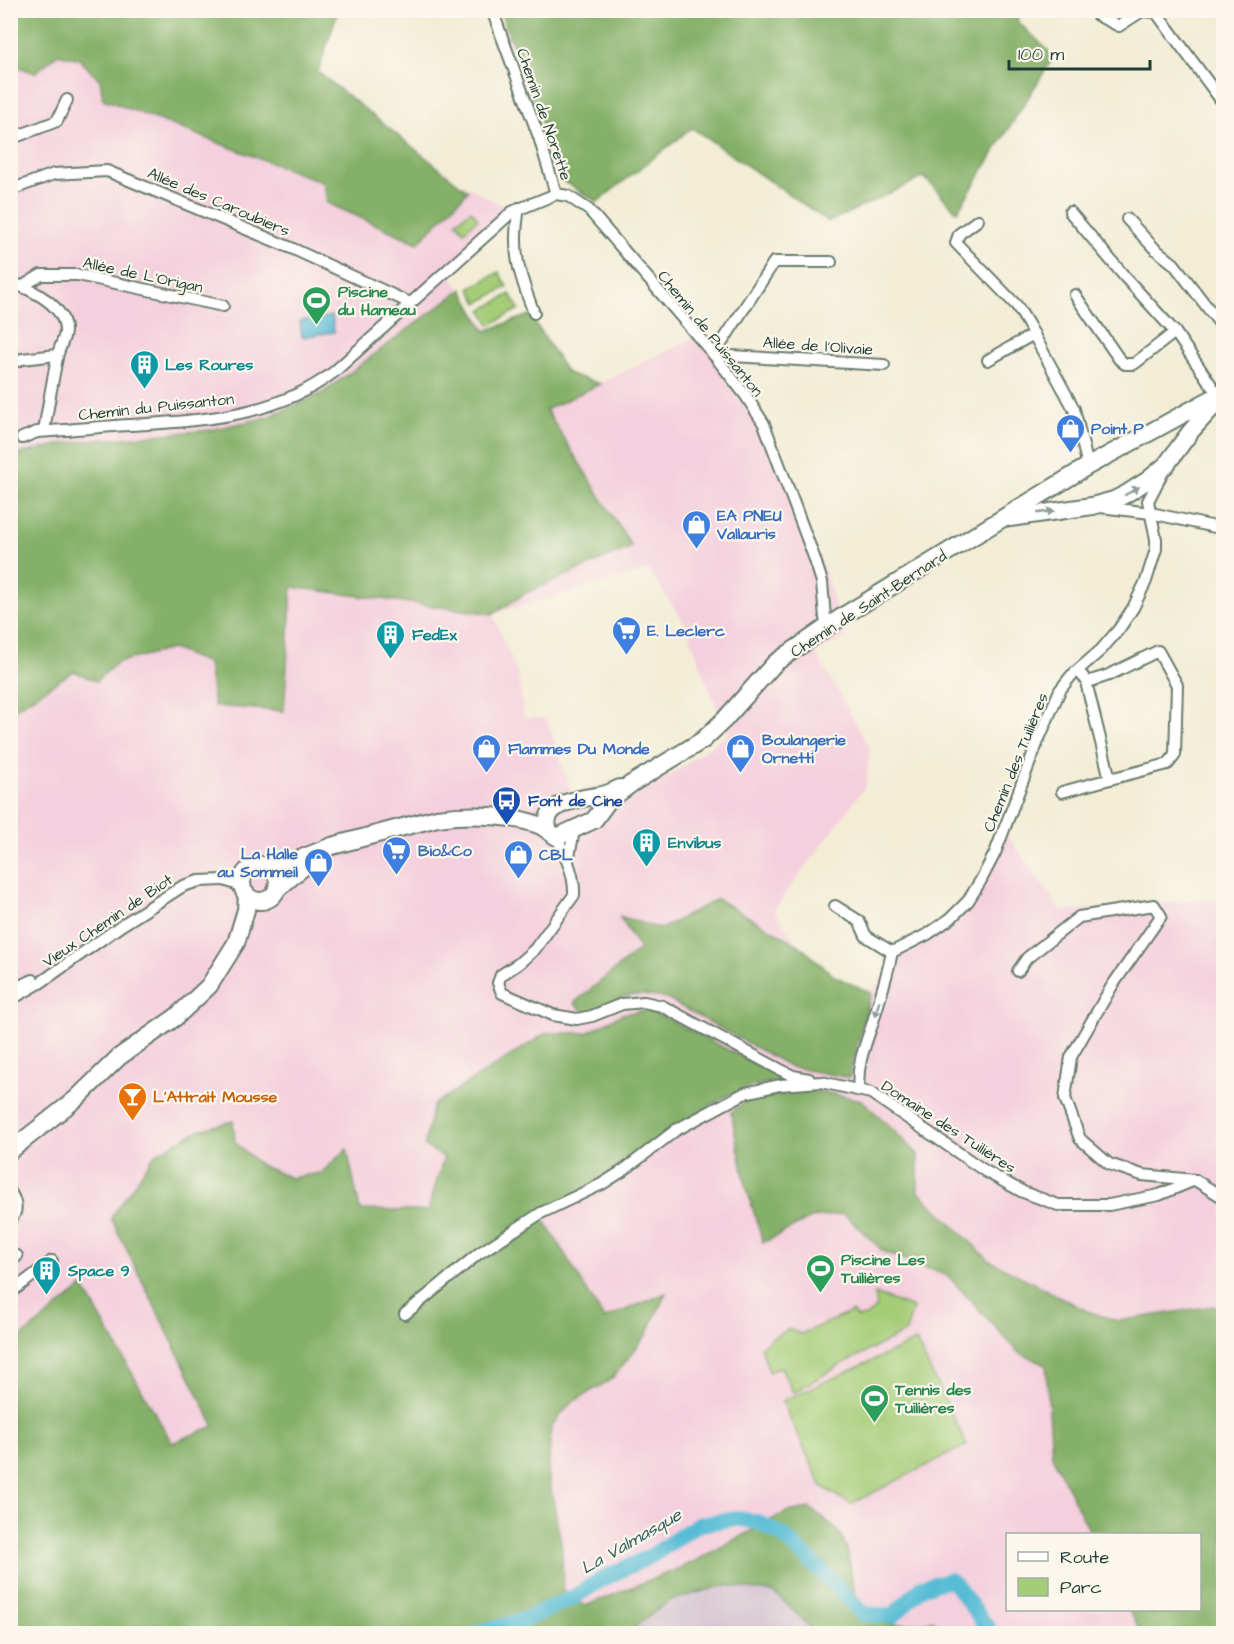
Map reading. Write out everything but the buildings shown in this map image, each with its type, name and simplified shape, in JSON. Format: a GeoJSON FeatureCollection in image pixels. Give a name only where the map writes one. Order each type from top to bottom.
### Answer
{"type":"FeatureCollection","features":[{"type":"Feature","properties":{"kind":"main road","name":"Chemin de Saint-Bernard"},"geometry":{"type":"LineString","coordinates":[[553,834],[574,831],[594,820],[609,801],[631,784],[703,740],[775,663],[827,626],[1088,466],[1222,394]]}},
{"type":"Feature","properties":{"kind":"main road","name":"Chemin de Saint-Bernard"},"geometry":{"type":"LineString","coordinates":[[1001,520],[1092,506],[1126,494],[1148,480],[1170,459],[1222,394]]}},
{"type":"Feature","properties":{"kind":"main road"},"geometry":{"type":"LineString","coordinates":[[1157,430],[1171,441],[1170,459]]}},
{"type":"Feature","properties":{"kind":"main road"},"geometry":{"type":"LineString","coordinates":[[1066,480],[1077,498],[1092,506]]}},
{"type":"Feature","properties":{"kind":"main road","name":"Chemin de Saint-Bernard"},"geometry":{"type":"LineString","coordinates":[[552,811],[579,798],[606,794],[631,784]]}},
{"type":"Feature","properties":{"kind":"main road"},"geometry":{"type":"LineString","coordinates":[[590,797],[598,803],[600,813]]}},
{"type":"Feature","properties":{"kind":"main road"},"geometry":{"type":"LineString","coordinates":[[516,819],[552,811]]}},
{"type":"Feature","properties":{"kind":"main road"},"geometry":{"type":"LineString","coordinates":[[552,811],[546,819],[553,834]]}},
{"type":"Feature","properties":{"kind":"main road"},"geometry":{"type":"LineString","coordinates":[[272,870],[332,846],[437,818],[453,816],[516,819],[541,826],[553,834]]}},
{"type":"Feature","properties":{"kind":"main road"},"geometry":{"type":"LineString","coordinates":[[244,886],[255,901],[271,895],[302,867],[332,846]]}},
{"type":"Feature","properties":{"kind":"main road"},"geometry":{"type":"LineString","coordinates":[[10,1152],[70,1104],[119,1057],[193,1003],[214,980],[271,895],[278,879],[272,870],[262,865],[247,871],[244,886],[246,910],[236,944]]}},
{"type":"Feature","properties":{"kind":"street","name":"Chemin de Norette"},"geometry":{"type":"LineString","coordinates":[[492,10],[539,137],[556,194]]}},
{"type":"Feature","properties":{"kind":"street"},"geometry":{"type":"LineString","coordinates":[[1097,15],[1119,26],[1142,11],[1156,12],[1224,104]]}},
{"type":"Feature","properties":{"kind":"street"},"geometry":{"type":"LineString","coordinates":[[10,139],[57,121],[67,100]]}},
{"type":"Feature","properties":{"kind":"street","name":"Allée des Caroubiers"},"geometry":{"type":"LineString","coordinates":[[10,190],[54,174],[107,171],[289,247],[410,303]]}},
{"type":"Feature","properties":{"kind":"street","name":"Chemin du Puissanton"},"geometry":{"type":"LineString","coordinates":[[22,438],[44,431],[234,415],[299,394],[319,383],[513,212],[556,194]]}},
{"type":"Feature","properties":{"kind":"street","name":"Chemin de Puissanton"},"geometry":{"type":"LineString","coordinates":[[556,194],[568,196],[589,210],[714,355],[746,396],[764,424],[822,582],[827,626]]}},
{"type":"Feature","properties":{"kind":"street"},"geometry":{"type":"LineString","coordinates":[[519,208],[516,261],[534,313]]}},
{"type":"Feature","properties":{"kind":"street"},"geometry":{"type":"LineString","coordinates":[[1070,212],[1175,332],[1222,394]]}},
{"type":"Feature","properties":{"kind":"street"},"geometry":{"type":"LineString","coordinates":[[1127,219],[1155,249],[1173,264],[1224,329]]}},
{"type":"Feature","properties":{"kind":"street"},"geometry":{"type":"LineString","coordinates":[[978,220],[959,234],[956,243],[1017,306],[1034,334],[1074,409],[1088,466]]}},
{"type":"Feature","properties":{"kind":"street"},"geometry":{"type":"LineString","coordinates":[[714,355],[774,262],[831,262]]}},
{"type":"Feature","properties":{"kind":"street","name":"Allée de L'Origan"},"geometry":{"type":"LineString","coordinates":[[23,286],[41,275],[78,275],[223,306]]}},
{"type":"Feature","properties":{"kind":"street"},"geometry":{"type":"LineString","coordinates":[[10,282],[23,286],[45,299],[63,319],[65,332],[57,355],[44,431]]}},
{"type":"Feature","properties":{"kind":"street"},"geometry":{"type":"LineString","coordinates":[[1075,294],[1119,358],[1125,363],[1134,364],[1175,332]]}},
{"type":"Feature","properties":{"kind":"street"},"geometry":{"type":"LineString","coordinates":[[988,360],[1034,334]]}},
{"type":"Feature","properties":{"kind":"street"},"geometry":{"type":"LineString","coordinates":[[10,364],[22,358],[57,355]]}},
{"type":"Feature","properties":{"kind":"street","name":"Allée de l'Olivaie"},"geometry":{"type":"LineString","coordinates":[[714,355],[884,365]]}},
{"type":"Feature","properties":{"kind":"street","name":"Chemin des Tuilières"},"geometry":{"type":"LineString","coordinates":[[892,952],[938,927],[968,901],[995,853],[1051,710],[1065,682],[1101,650],[1119,629],[1133,608],[1146,581],[1156,549],[1148,501],[1170,459]]}},
{"type":"Feature","properties":{"kind":"street"},"geometry":{"type":"LineString","coordinates":[[1092,506],[1151,513],[1224,529]]}},
{"type":"Feature","properties":{"kind":"street"},"geometry":{"type":"LineString","coordinates":[[1062,792],[1168,764],[1175,755],[1176,685],[1158,651],[1109,675],[1088,681]]}},
{"type":"Feature","properties":{"kind":"street"},"geometry":{"type":"LineString","coordinates":[[1078,671],[1088,681]]}},
{"type":"Feature","properties":{"kind":"street"},"geometry":{"type":"LineString","coordinates":[[1088,681],[1087,686],[1110,779]]}},
{"type":"Feature","properties":{"kind":"street"},"geometry":{"type":"LineString","coordinates":[[567,862],[574,831]]}},
{"type":"Feature","properties":{"kind":"street"},"geometry":{"type":"LineString","coordinates":[[553,834],[567,862],[574,885],[574,896],[535,949],[501,975],[498,983],[501,993],[553,1015],[578,1019],[622,1004],[644,1002],[662,1006],[793,1076],[859,1089],[858,1074],[862,1053],[888,974],[892,952],[867,936],[859,921],[835,906]]}},
{"type":"Feature","properties":{"kind":"street","name":"Vieux Chemin de Biot"},"geometry":{"type":"LineString","coordinates":[[10,1000],[40,983],[183,886],[199,880],[224,880],[244,886]]}},
{"type":"Feature","properties":{"kind":"street"},"geometry":{"type":"LineString","coordinates":[[1018,971],[1027,958],[1079,917],[1154,905],[1161,916],[1112,986],[1071,1056],[1065,1098],[1080,1140],[1109,1164],[1142,1175],[1195,1180],[1224,1198]]}},
{"type":"Feature","properties":{"kind":"street"},"geometry":{"type":"LineString","coordinates":[[10,990],[65,964]]}},
{"type":"Feature","properties":{"kind":"street"},"geometry":{"type":"LineString","coordinates":[[405,1314],[478,1254],[540,1213],[617,1175],[676,1130],[745,1093],[780,1085],[821,1082]]}},
{"type":"Feature","properties":{"kind":"street","name":"Domaine des Tuilières"},"geometry":{"type":"LineString","coordinates":[[859,1089],[883,1100],[984,1171],[1023,1192],[1058,1205],[1109,1205],[1159,1195],[1195,1180]]}},
{"type":"Feature","properties":{"kind":"street"},"geometry":{"type":"LineString","coordinates":[[10,1192],[15,1201],[16,1210],[10,1220]]}},
{"type":"Feature","properties":{"kind":"street"},"geometry":{"type":"LineString","coordinates":[[10,1293],[52,1261]]}},
{"type":"Feature","properties":{"kind":"shaded area"},"geometry":{"type":"Polygon","coordinates":[[[11,11],[465,185],[511,210],[448,272],[546,410],[703,333],[761,408],[821,562],[846,637],[816,653],[871,750],[865,787],[774,910],[799,945],[834,976],[871,993],[887,973],[892,952],[968,901],[1004,831],[1062,911],[1223,899],[1223,1633],[11,1634],[11,11]],[[648,570],[493,614],[518,675],[524,718],[546,718],[572,793],[596,786],[610,811],[676,771],[729,733],[712,696],[685,623],[648,570]]]}},
{"type":"Feature","properties":{"kind":"shaded area"},"geometry":{"type":"Polygon","coordinates":[[[725,1585],[775,1593],[816,1633],[627,1634],[669,1601],[725,1585]]]}},
{"type":"Feature","properties":{"kind":"green space"},"geometry":{"type":"Polygon","coordinates":[[[11,10],[338,11],[318,72],[468,191],[418,243],[327,203],[324,183],[103,99],[100,80],[79,59],[58,54],[35,73],[19,67],[11,73],[11,10]]]}},
{"type":"Feature","properties":{"kind":"green space"},"geometry":{"type":"Polygon","coordinates":[[[500,11],[1026,11],[1016,20],[1054,56],[957,212],[924,177],[829,222],[692,128],[597,202],[563,181],[500,11]]]}},
{"type":"Feature","properties":{"kind":"green space"},"geometry":{"type":"Polygon","coordinates":[[[471,210],[478,219],[464,231],[456,222],[471,210]]]}},
{"type":"Feature","properties":{"kind":"green space"},"geometry":{"type":"Polygon","coordinates":[[[499,272],[507,287],[478,303],[470,288],[499,272]]]}},
{"type":"Feature","properties":{"kind":"green space"},"geometry":{"type":"Polygon","coordinates":[[[462,289],[485,331],[530,315],[567,373],[600,384],[546,410],[632,547],[526,593],[493,614],[292,587],[284,711],[214,706],[208,663],[172,649],[118,662],[96,681],[74,671],[11,711],[10,466],[20,454],[66,443],[210,430],[268,417],[321,394],[462,289]]]}},
{"type":"Feature","properties":{"kind":"green space"},"geometry":{"type":"Polygon","coordinates":[[[510,294],[519,309],[490,325],[482,310],[510,294]]]}},
{"type":"Feature","properties":{"kind":"green space"},"geometry":{"type":"Polygon","coordinates":[[[717,899],[799,945],[834,976],[871,993],[849,1078],[791,1067],[667,999],[634,995],[587,1014],[574,1003],[640,949],[619,916],[661,929],[717,899]]]}},
{"type":"Feature","properties":{"kind":"green space"},"geometry":{"type":"Polygon","coordinates":[[[646,1010],[787,1080],[753,1086],[723,1098],[663,1135],[543,1218],[604,1319],[666,1293],[647,1334],[612,1379],[571,1403],[551,1427],[548,1473],[562,1548],[563,1590],[585,1606],[692,1563],[786,1512],[810,1508],[830,1524],[842,1538],[858,1599],[864,1610],[873,1618],[882,1622],[906,1625],[933,1621],[953,1633],[816,1633],[775,1593],[725,1585],[669,1601],[627,1633],[11,1632],[11,1342],[20,1338],[83,1287],[172,1443],[214,1426],[111,1218],[155,1154],[199,1130],[233,1121],[235,1142],[260,1165],[291,1178],[321,1173],[347,1149],[360,1210],[428,1211],[444,1157],[424,1146],[433,1105],[546,1033],[587,1033],[622,1014],[646,1010]]]}},
{"type":"Feature","properties":{"kind":"green space"},"geometry":{"type":"Polygon","coordinates":[[[808,1089],[862,1100],[918,1154],[918,1191],[989,1260],[1087,1311],[1118,1321],[1214,1306],[1223,1310],[1223,1633],[1141,1633],[1130,1611],[1201,1611],[1201,1533],[1090,1533],[1052,1456],[1046,1365],[1019,1353],[948,1276],[884,1252],[844,1214],[811,1218],[763,1243],[746,1186],[731,1112],[751,1097],[808,1089]]]}},
{"type":"Feature","properties":{"kind":"green space"},"geometry":{"type":"Polygon","coordinates":[[[875,1294],[913,1308],[906,1332],[840,1365],[793,1393],[781,1367],[769,1372],[761,1347],[773,1337],[789,1329],[801,1334],[852,1312],[857,1318],[866,1316],[877,1307],[875,1294]]]}},
{"type":"Feature","properties":{"kind":"green space","name":"Tennis des Tuilières"},"geometry":{"type":"Polygon","coordinates":[[[916,1341],[967,1445],[851,1504],[822,1487],[782,1401],[916,1341]]]}},
{"type":"Feature","properties":{"kind":"water","name":"Piscine du Hameau"},"geometry":{"type":"Polygon","coordinates":[[[332,316],[334,332],[302,337],[300,321],[332,316]]]}},
{"type":"Feature","properties":{"kind":"waterway","name":"La Valmasque"},"geometry":{"type":"LineString","coordinates":[[476,1634],[526,1619],[572,1598],[602,1579],[653,1555],[697,1525],[736,1518],[757,1522],[782,1535],[831,1580],[863,1614],[893,1616],[922,1587],[950,1580],[992,1634]]}},
{"type":"Feature","properties":{"kind":"place","name":"Piscine du Hameau"},"geometry":{"type":"Point","coordinates":[317,326]}},
{"type":"Feature","properties":{"kind":"place","name":"Les Roures"},"geometry":{"type":"Point","coordinates":[144,390]}},
{"type":"Feature","properties":{"kind":"place","name":"Point P"},"geometry":{"type":"Point","coordinates":[1070,454]}},
{"type":"Feature","properties":{"kind":"place","name":"EA PNEU Vallauris"},"geometry":{"type":"Point","coordinates":[696,550]}},
{"type":"Feature","properties":{"kind":"place","name":"E. Leclerc"},"geometry":{"type":"Point","coordinates":[626,656]}},
{"type":"Feature","properties":{"kind":"place","name":"FedEx"},"geometry":{"type":"Point","coordinates":[391,660]}},
{"type":"Feature","properties":{"kind":"place","name":"Flammes Du Monde"},"geometry":{"type":"Point","coordinates":[487,774]}},
{"type":"Feature","properties":{"kind":"place","name":"Boulangerie Ornetti"},"geometry":{"type":"Point","coordinates":[741,774]}},
{"type":"Feature","properties":{"kind":"place","name":"Font de Cine"},"geometry":{"type":"Point","coordinates":[507,826]}},
{"type":"Feature","properties":{"kind":"place","name":"Envibus"},"geometry":{"type":"Point","coordinates":[647,868]}},
{"type":"Feature","properties":{"kind":"place","name":"Bio&Co"},"geometry":{"type":"Point","coordinates":[397,876]}},
{"type":"Feature","properties":{"kind":"place","name":"CBL"},"geometry":{"type":"Point","coordinates":[518,880]}},
{"type":"Feature","properties":{"kind":"place","name":"La Halle au Sommeil"},"geometry":{"type":"Point","coordinates":[319,888]}},
{"type":"Feature","properties":{"kind":"place","name":"L'Attrait Mousse"},"geometry":{"type":"Point","coordinates":[132,1122]}},
{"type":"Feature","properties":{"kind":"place","name":"Piscine Les Tuilières"},"geometry":{"type":"Point","coordinates":[820,1294]}},
{"type":"Feature","properties":{"kind":"place","name":"Space 9"},"geometry":{"type":"Point","coordinates":[47,1296]}},
{"type":"Feature","properties":{"kind":"place","name":"Tennis des Tuilières"},"geometry":{"type":"Point","coordinates":[874,1424]}}]}
